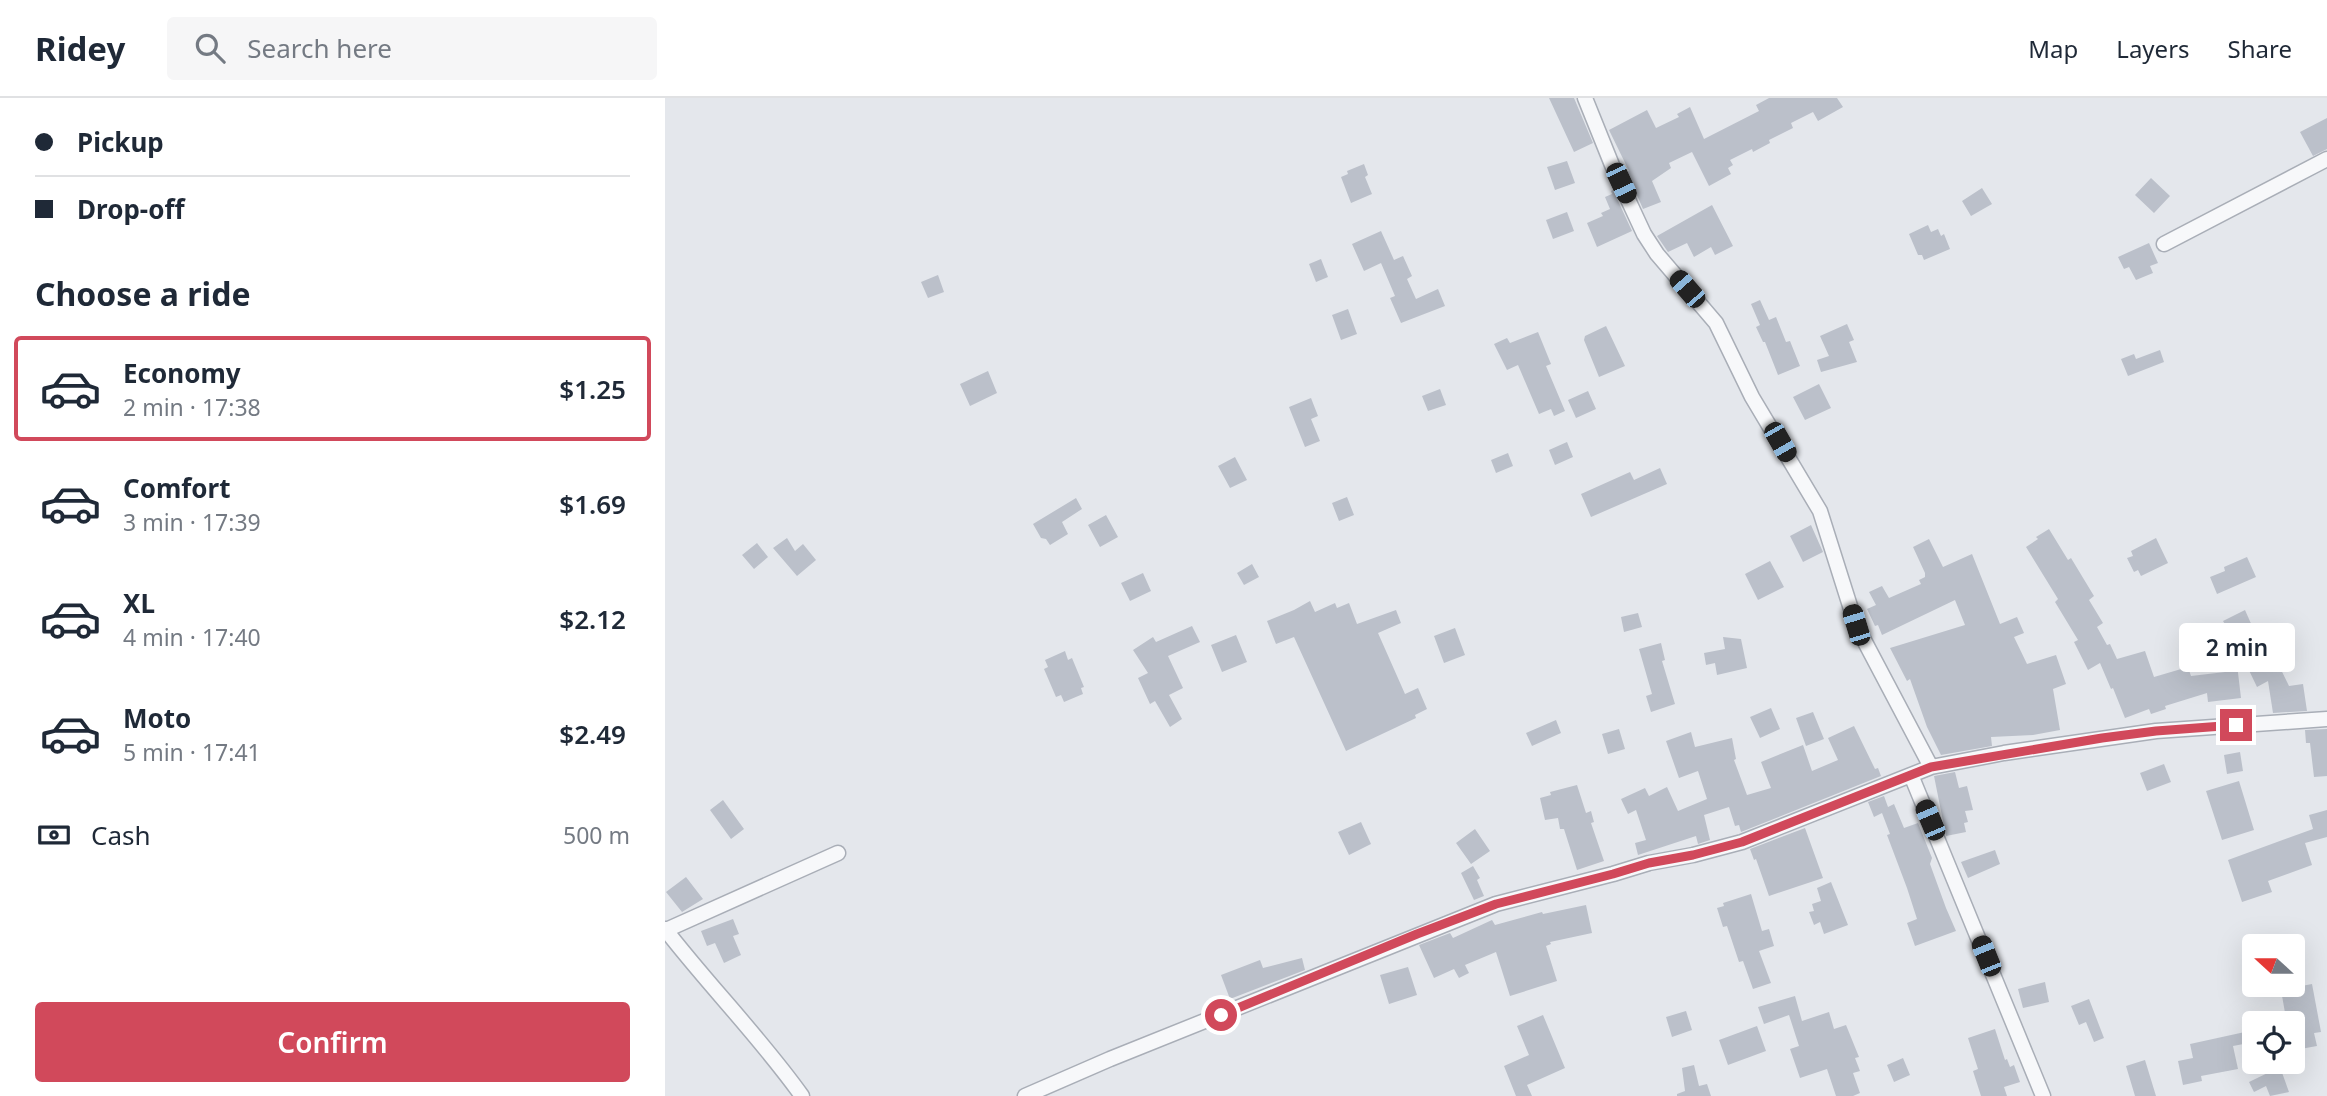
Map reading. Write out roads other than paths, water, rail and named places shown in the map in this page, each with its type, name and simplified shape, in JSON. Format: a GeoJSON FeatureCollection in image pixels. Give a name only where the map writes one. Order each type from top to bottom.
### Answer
{"type":"FeatureCollection","features":[{"type":"Feature","properties":{"kind":"street"},"geometry":{"type":"LineString","coordinates":[[1585,98],[1644,234],[1657,254],[1716,323],[1752,397],[1820,511],[1856,625],[1931,767]]}},
{"type":"Feature","properties":{"kind":"street"},"geometry":{"type":"LineString","coordinates":[[2164,244],[2327,159]]}},
{"type":"Feature","properties":{"kind":"street"},"geometry":{"type":"LineString","coordinates":[[1025,1096],[1110,1059],[1496,904],[1649,863],[1742,842],[1931,767],[2004,753],[2156,731],[2327,719]]}},
{"type":"Feature","properties":{"kind":"street"},"geometry":{"type":"LineString","coordinates":[[1911,775],[2043,1096]]}},
{"type":"Feature","properties":{"kind":"street"},"geometry":{"type":"LineString","coordinates":[[802,1096],[781,1066],[705,980],[666,930],[838,853]]}}]}
